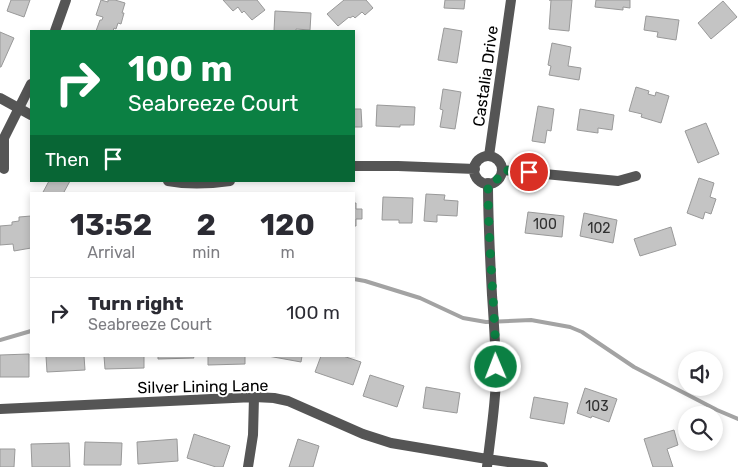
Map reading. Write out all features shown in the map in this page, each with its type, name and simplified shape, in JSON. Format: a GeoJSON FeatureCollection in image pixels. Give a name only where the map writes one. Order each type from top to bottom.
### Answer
{"type":"FeatureCollection","features":[{"type":"Feature","properties":{"kind":"street"},"geometry":{"type":"LineString","coordinates":[[55,30],[66,0]]}},
{"type":"Feature","properties":{"kind":"street","name":"Castalia Drive"},"geometry":{"type":"LineString","coordinates":[[489,156],[511,0]]}},
{"type":"Feature","properties":{"kind":"street"},"geometry":{"type":"LineString","coordinates":[[4,169],[4,138],[30,86]]}},
{"type":"Feature","properties":{"kind":"street"},"geometry":{"type":"LineString","coordinates":[[0,98],[30,114]]}},
{"type":"Feature","properties":{"kind":"street"},"geometry":{"type":"LineString","coordinates":[[484,156],[489,156],[497,159],[502,166],[499,178],[492,183],[480,181],[477,178],[475,169],[478,161],[484,156]]}},
{"type":"Feature","properties":{"kind":"street"},"geometry":{"type":"LineString","coordinates":[[355,166],[475,169]]}},
{"type":"Feature","properties":{"kind":"street"},"geometry":{"type":"LineString","coordinates":[[502,170],[618,181],[636,176]]}},
{"type":"Feature","properties":{"kind":"street"},"geometry":{"type":"LineString","coordinates":[[175,182],[210,184],[223,182]]}},
{"type":"Feature","properties":{"kind":"street"},"geometry":{"type":"LineString","coordinates":[[487,463],[496,381],[488,183]]}},
{"type":"Feature","properties":{"kind":"street"},"geometry":{"type":"LineString","coordinates":[[248,467],[253,435],[254,397]]}},
{"type":"Feature","properties":{"kind":"street","name":"Silver Lining Lane"},"geometry":{"type":"LineString","coordinates":[[0,409],[254,397],[274,398],[288,401],[363,434],[391,443],[487,463],[542,467]]}},
{"type":"Feature","properties":{"kind":"building"},"geometry":{"type":"Polygon","coordinates":[[[11,0],[30,0],[24,17],[7,11],[11,0]]]}},
{"type":"Feature","properties":{"kind":"building"},"geometry":{"type":"Polygon","coordinates":[[[101,0],[108,2],[108,0],[115,0],[125,3],[121,24],[118,23],[116,29],[96,30],[103,17],[96,15],[101,0]]]}},
{"type":"Feature","properties":{"kind":"building"},"geometry":{"type":"Polygon","coordinates":[[[223,0],[257,0],[265,10],[252,20],[244,11],[242,13],[238,7],[233,11],[223,0]]]}},
{"type":"Feature","properties":{"kind":"building"},"geometry":{"type":"Polygon","coordinates":[[[344,0],[366,0],[373,8],[365,15],[362,12],[355,18],[353,16],[349,17],[338,26],[327,14],[344,0]]]}},
{"type":"Feature","properties":{"kind":"building"},"geometry":{"type":"Polygon","coordinates":[[[445,0],[465,0],[464,9],[444,8],[445,0]]]}},
{"type":"Feature","properties":{"kind":"building"},"geometry":{"type":"Polygon","coordinates":[[[551,0],[572,0],[569,31],[549,29],[551,0]]]}},
{"type":"Feature","properties":{"kind":"building"},"geometry":{"type":"Polygon","coordinates":[[[596,0],[630,0],[630,8],[623,7],[623,10],[595,7],[596,0]]]}},
{"type":"Feature","properties":{"kind":"building"},"geometry":{"type":"Polygon","coordinates":[[[723,1],[737,17],[711,39],[698,23],[723,1]]]}},
{"type":"Feature","properties":{"kind":"building"},"geometry":{"type":"Polygon","coordinates":[[[275,11],[311,13],[310,30],[274,30],[275,11]]]}},
{"type":"Feature","properties":{"kind":"building"},"geometry":{"type":"Polygon","coordinates":[[[646,16],[679,20],[676,40],[657,37],[658,32],[644,30],[646,16]]]}},
{"type":"Feature","properties":{"kind":"building"},"geometry":{"type":"Polygon","coordinates":[[[444,28],[462,31],[457,63],[438,60],[444,28]]]}},
{"type":"Feature","properties":{"kind":"building"},"geometry":{"type":"Polygon","coordinates":[[[0,32],[14,38],[1,67],[0,67],[0,32]]]}},
{"type":"Feature","properties":{"kind":"building"},"geometry":{"type":"Polygon","coordinates":[[[552,43],[571,47],[568,66],[581,68],[579,80],[549,75],[551,66],[548,65],[552,43]]]}},
{"type":"Feature","properties":{"kind":"building"},"geometry":{"type":"Polygon","coordinates":[[[636,87],[649,91],[648,94],[655,96],[656,92],[669,96],[661,123],[641,117],[642,114],[629,111],[636,87]]]}},
{"type":"Feature","properties":{"kind":"building"},"geometry":{"type":"Polygon","coordinates":[[[443,89],[461,92],[455,129],[440,127],[443,110],[440,109],[443,89]]]}},
{"type":"Feature","properties":{"kind":"building"},"geometry":{"type":"Polygon","coordinates":[[[377,105],[415,107],[414,125],[400,125],[400,127],[376,126],[377,105]]]}},
{"type":"Feature","properties":{"kind":"building"},"geometry":{"type":"Polygon","coordinates":[[[538,106],[554,109],[551,131],[547,130],[545,143],[532,141],[538,106]]]}},
{"type":"Feature","properties":{"kind":"building"},"geometry":{"type":"Polygon","coordinates":[[[355,109],[361,109],[362,127],[355,127],[355,109]]]}},
{"type":"Feature","properties":{"kind":"building"},"geometry":{"type":"Polygon","coordinates":[[[580,109],[614,115],[612,130],[598,128],[598,133],[577,130],[580,109]]]}},
{"type":"Feature","properties":{"kind":"building"},"geometry":{"type":"Polygon","coordinates":[[[706,123],[719,154],[698,163],[685,131],[706,123]]]}},
{"type":"Feature","properties":{"kind":"building"},"geometry":{"type":"Polygon","coordinates":[[[699,178],[714,183],[710,197],[716,199],[711,214],[705,212],[703,219],[687,213],[699,178]]]}},
{"type":"Feature","properties":{"kind":"building"},"geometry":{"type":"Polygon","coordinates":[[[48,182],[69,182],[64,192],[43,192],[48,182]]]}},
{"type":"Feature","properties":{"kind":"building"},"geometry":{"type":"Polygon","coordinates":[[[426,194],[445,195],[444,200],[458,201],[457,216],[437,215],[437,222],[424,221],[426,194]]]}},
{"type":"Feature","properties":{"kind":"building"},"geometry":{"type":"Polygon","coordinates":[[[383,197],[413,198],[412,223],[399,223],[399,220],[382,220],[383,197]]]}},
{"type":"Feature","properties":{"kind":"building"},"geometry":{"type":"Polygon","coordinates":[[[355,203],[356,209],[362,209],[362,219],[356,219],[356,226],[355,203]]]}},
{"type":"Feature","properties":{"kind":"building"},"geometry":{"type":"Polygon","coordinates":[[[528,212],[564,216],[562,237],[525,233],[528,212]]]}},
{"type":"Feature","properties":{"kind":"building"},"geometry":{"type":"Polygon","coordinates":[[[584,213],[617,220],[613,243],[580,236],[584,213]]]}},
{"type":"Feature","properties":{"kind":"building"},"geometry":{"type":"Polygon","coordinates":[[[30,216],[30,248],[14,251],[13,244],[0,245],[0,226],[12,225],[12,222],[19,221],[19,217],[30,216]]]}},
{"type":"Feature","properties":{"kind":"building"},"geometry":{"type":"Polygon","coordinates":[[[671,227],[676,245],[640,256],[634,239],[671,227]]]}},
{"type":"Feature","properties":{"kind":"building"},"geometry":{"type":"Polygon","coordinates":[[[29,354],[29,377],[0,377],[0,355],[29,354]]]}},
{"type":"Feature","properties":{"kind":"building"},"geometry":{"type":"Polygon","coordinates":[[[46,357],[84,357],[85,370],[47,372],[46,357]]]}},
{"type":"Feature","properties":{"kind":"building"},"geometry":{"type":"Polygon","coordinates":[[[104,357],[144,357],[144,368],[105,369],[104,357]]]}},
{"type":"Feature","properties":{"kind":"building"},"geometry":{"type":"Polygon","coordinates":[[[158,357],[194,358],[158,359],[158,357]]]}},
{"type":"Feature","properties":{"kind":"building"},"geometry":{"type":"Polygon","coordinates":[[[208,357],[245,357],[245,364],[208,365],[208,357]]]}},
{"type":"Feature","properties":{"kind":"building"},"geometry":{"type":"Polygon","coordinates":[[[274,357],[302,357],[301,362],[274,357]]]}},
{"type":"Feature","properties":{"kind":"building"},"geometry":{"type":"Polygon","coordinates":[[[321,357],[346,357],[361,362],[353,385],[315,372],[321,357]]]}},
{"type":"Feature","properties":{"kind":"building"},"geometry":{"type":"Polygon","coordinates":[[[370,375],[404,386],[397,407],[363,396],[370,375]]]}},
{"type":"Feature","properties":{"kind":"building"},"geometry":{"type":"Polygon","coordinates":[[[426,387],[460,393],[457,413],[423,408],[426,387]]]}},
{"type":"Feature","properties":{"kind":"building"},"geometry":{"type":"Polygon","coordinates":[[[585,388],[617,399],[609,422],[577,413],[585,388]]]}},
{"type":"Feature","properties":{"kind":"building"},"geometry":{"type":"Polygon","coordinates":[[[534,397],[568,403],[564,424],[530,418],[534,397]]]}},
{"type":"Feature","properties":{"kind":"building"},"geometry":{"type":"Polygon","coordinates":[[[674,430],[678,445],[667,449],[673,467],[653,467],[644,439],[674,430]]]}},
{"type":"Feature","properties":{"kind":"building"},"geometry":{"type":"Polygon","coordinates":[[[194,434],[230,446],[223,467],[216,467],[187,458],[194,434]]]}},
{"type":"Feature","properties":{"kind":"building"},"geometry":{"type":"Polygon","coordinates":[[[177,439],[178,461],[138,464],[137,442],[177,439]]]}},
{"type":"Feature","properties":{"kind":"building"},"geometry":{"type":"Polygon","coordinates":[[[298,439],[319,446],[313,467],[289,467],[298,439]]]}},
{"type":"Feature","properties":{"kind":"building"},"geometry":{"type":"Polygon","coordinates":[[[85,442],[122,443],[121,465],[84,465],[85,442]]]}},
{"type":"Feature","properties":{"kind":"building"},"geometry":{"type":"Polygon","coordinates":[[[69,443],[70,467],[32,467],[31,444],[69,443]]]}},
{"type":"Feature","properties":{"kind":"building"},"geometry":{"type":"Polygon","coordinates":[[[0,449],[15,449],[14,467],[0,467],[0,449]]]}},
{"type":"Feature","properties":{"kind":"waterway"},"geometry":{"type":"LineString","coordinates":[[355,279],[420,298],[463,318],[486,322],[531,320],[570,327],[582,332],[634,367],[738,419]]}},
{"type":"Feature","properties":{"kind":"waterway"},"geometry":{"type":"LineString","coordinates":[[0,340],[30,331]]}},
{"type":"Feature","properties":{"kind":"route"},"geometry":{"type":"LineString","coordinates":[[496,367],[488,183],[496,181],[502,170],[529,172]]}}]}
